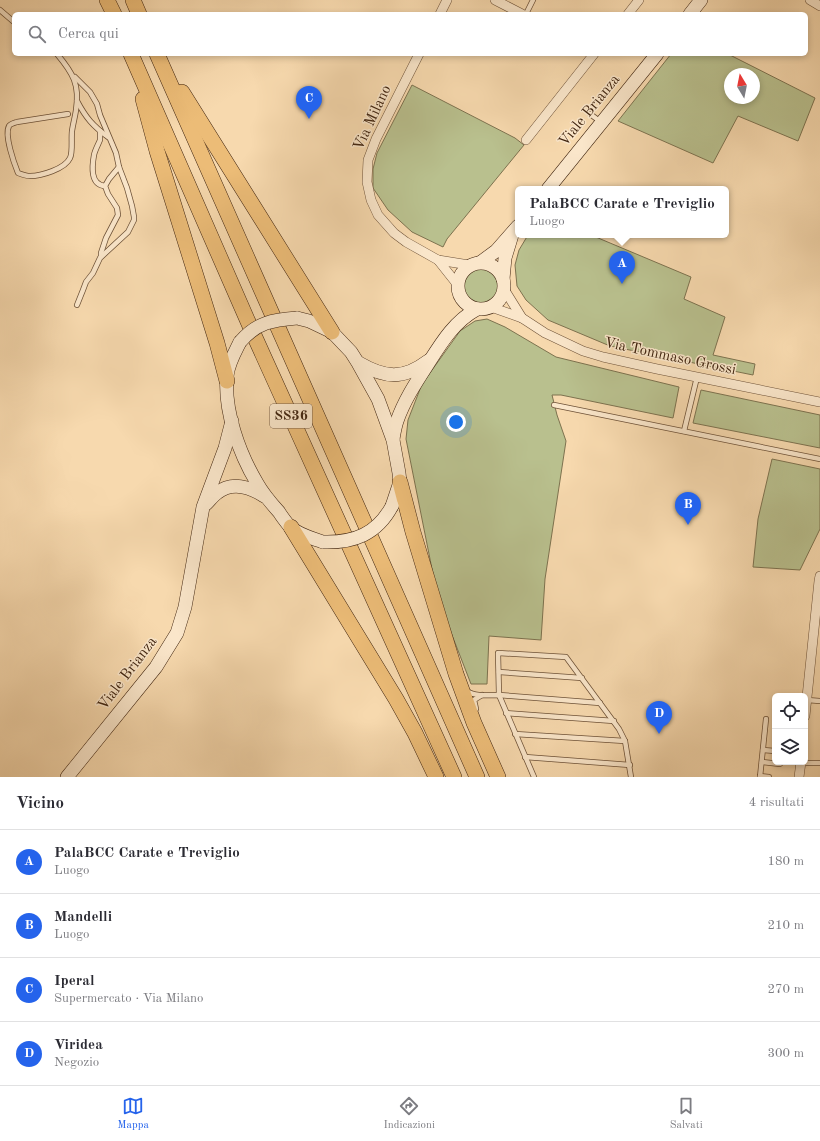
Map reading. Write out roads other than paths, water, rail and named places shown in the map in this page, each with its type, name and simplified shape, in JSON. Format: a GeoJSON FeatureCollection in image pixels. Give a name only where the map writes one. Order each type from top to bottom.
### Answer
{"type":"FeatureCollection","features":[{"type":"Feature","properties":{"kind":"highway"},"geometry":{"type":"LineString","coordinates":[[107,0],[113,12]]}},
{"type":"Feature","properties":{"kind":"highway"},"geometry":{"type":"LineString","coordinates":[[133,0],[138,12]]}},
{"type":"Feature","properties":{"kind":"highway"},"geometry":{"type":"LineString","coordinates":[[132,56],[157,151],[227,381]]}},
{"type":"Feature","properties":{"kind":"highway","name":"SS36"},"geometry":{"type":"LineString","coordinates":[[132,56],[253,333],[454,777]]}},
{"type":"Feature","properties":{"kind":"highway"},"geometry":{"type":"LineString","coordinates":[[159,56],[332,332]]}},
{"type":"Feature","properties":{"kind":"highway","name":"SS36"},"geometry":{"type":"LineString","coordinates":[[159,56],[477,777]]}},
{"type":"Feature","properties":{"kind":"highway"},"geometry":{"type":"LineString","coordinates":[[400,482],[413,532],[460,685],[474,723],[497,776]]}},
{"type":"Feature","properties":{"kind":"highway"},"geometry":{"type":"LineString","coordinates":[[291,527],[396,699],[436,777]]}},
{"type":"Feature","properties":{"kind":"main road"},"geometry":{"type":"LineString","coordinates":[[692,12],[701,0]]}},
{"type":"Feature","properties":{"kind":"main road","name":"Viale Brianza"},"geometry":{"type":"LineString","coordinates":[[550,186],[655,56]]}},
{"type":"Feature","properties":{"kind":"main road"},"geometry":{"type":"LineString","coordinates":[[450,332],[458,305],[459,277],[463,270],[493,254],[515,229]]}},
{"type":"Feature","properties":{"kind":"main road"},"geometry":{"type":"LineString","coordinates":[[458,290],[466,305],[477,309],[491,307],[500,300],[504,284],[505,258],[515,229]]}},
{"type":"Feature","properties":{"kind":"main road"},"geometry":{"type":"LineString","coordinates":[[475,264],[488,264],[495,267],[500,272],[504,284]]}},
{"type":"Feature","properties":{"kind":"main road"},"geometry":{"type":"LineString","coordinates":[[393,440],[396,422],[406,400],[432,357],[450,332],[467,315],[477,309]]}},
{"type":"Feature","properties":{"kind":"main road"},"geometry":{"type":"LineString","coordinates":[[297,318],[309,321],[332,332],[351,352],[378,398],[393,440],[398,462],[400,482],[392,506],[383,520],[376,527],[367,534],[354,539],[346,541],[323,542],[304,536],[291,527],[267,498],[257,483],[238,444],[226,389],[227,374],[240,342],[248,332],[257,327],[270,321],[297,318]]}},
{"type":"Feature","properties":{"kind":"main road"},"geometry":{"type":"LineString","coordinates":[[358,363],[380,373],[390,375],[401,374],[419,367],[432,357]]}},
{"type":"Feature","properties":{"kind":"main road","name":"Viale Brianza"},"geometry":{"type":"LineString","coordinates":[[67,777],[156,667],[176,633],[185,607],[191,579],[197,535],[203,507],[225,448],[232,421]]}},
{"type":"Feature","properties":{"kind":"main road"},"geometry":{"type":"LineString","coordinates":[[203,507],[216,493],[235,486],[249,488],[267,498]]}},
{"type":"Feature","properties":{"kind":"street"},"geometry":{"type":"LineString","coordinates":[[441,12],[448,0]]}},
{"type":"Feature","properties":{"kind":"street"},"geometry":{"type":"LineString","coordinates":[[494,0],[518,12]]}},
{"type":"Feature","properties":{"kind":"street"},"geometry":{"type":"LineString","coordinates":[[630,12],[639,0]]}},
{"type":"Feature","properties":{"kind":"street"},"geometry":{"type":"LineString","coordinates":[[810,0],[820,6]]}},
{"type":"Feature","properties":{"kind":"street","name":"Via Milano"},"geometry":{"type":"LineString","coordinates":[[418,56],[376,139],[368,160],[367,182],[371,200],[378,215],[386,225],[406,242],[438,260],[475,264]]}},
{"type":"Feature","properties":{"kind":"street"},"geometry":{"type":"LineString","coordinates":[[526,140],[592,56]]}},
{"type":"Feature","properties":{"kind":"street","name":"Via Milano"},"geometry":{"type":"LineString","coordinates":[[438,260],[458,290]]}},
{"type":"Feature","properties":{"kind":"street","name":"Via Tommaso Grossi"},"geometry":{"type":"LineString","coordinates":[[504,284],[522,318]]}},
{"type":"Feature","properties":{"kind":"street","name":"Via Tommaso Grossi"},"geometry":{"type":"LineString","coordinates":[[491,307],[522,318],[545,333],[603,357],[697,378],[820,402]]}},
{"type":"Feature","properties":{"kind":"street"},"geometry":{"type":"LineString","coordinates":[[807,693],[818,581],[820,576]]}},
{"type":"Feature","properties":{"kind":"street"},"geometry":{"type":"LineString","coordinates":[[799,777],[800,765]]}},
{"type":"Feature","properties":{"kind":"lane"},"geometry":{"type":"LineString","coordinates":[[527,12],[533,0]]}},
{"type":"Feature","properties":{"kind":"lane"},"geometry":{"type":"LineString","coordinates":[[0,10],[12,20]]}},
{"type":"Feature","properties":{"kind":"lane"},"geometry":{"type":"LineString","coordinates":[[58,56],[73,76],[90,92],[95,99],[116,153],[132,206],[134,220],[128,232],[120,241],[101,256]]}},
{"type":"Feature","properties":{"kind":"lane"},"geometry":{"type":"LineString","coordinates":[[68,114],[10,124],[8,127],[8,138],[12,158],[18,173],[29,176],[47,173],[66,165],[71,156],[71,136],[77,101],[76,83],[73,76]]}},
{"type":"Feature","properties":{"kind":"lane"},"geometry":{"type":"LineString","coordinates":[[77,101],[86,118],[109,138]]}},
{"type":"Feature","properties":{"kind":"lane"},"geometry":{"type":"LineString","coordinates":[[590,114],[601,122]]}},
{"type":"Feature","properties":{"kind":"lane"},"geometry":{"type":"LineString","coordinates":[[100,130],[100,139],[94,154],[92,170],[96,182],[100,186],[105,186]]}},
{"type":"Feature","properties":{"kind":"lane"},"geometry":{"type":"LineString","coordinates":[[105,186],[119,167]]}},
{"type":"Feature","properties":{"kind":"lane"},"geometry":{"type":"LineString","coordinates":[[77,305],[101,256],[106,238],[118,215],[118,208],[108,194],[105,186]]}},
{"type":"Feature","properties":{"kind":"lane"},"geometry":{"type":"LineString","coordinates":[[684,431],[697,378]]}},
{"type":"Feature","properties":{"kind":"lane"},"geometry":{"type":"LineString","coordinates":[[554,405],[820,459]]}},
{"type":"Feature","properties":{"kind":"lane"},"geometry":{"type":"LineString","coordinates":[[534,777],[499,695],[498,653],[566,657],[614,722],[626,741],[632,777]]}},
{"type":"Feature","properties":{"kind":"lane"},"geometry":{"type":"LineString","coordinates":[[498,672],[582,678]]}},
{"type":"Feature","properties":{"kind":"lane"},"geometry":{"type":"LineString","coordinates":[[460,685],[470,693],[482,695],[600,703]]}},
{"type":"Feature","properties":{"kind":"lane"},"geometry":{"type":"LineString","coordinates":[[478,713],[474,700],[482,695]]}},
{"type":"Feature","properties":{"kind":"lane"},"geometry":{"type":"LineString","coordinates":[[808,700],[820,701]]}},
{"type":"Feature","properties":{"kind":"lane"},"geometry":{"type":"LineString","coordinates":[[506,713],[614,722]]}},
{"type":"Feature","properties":{"kind":"lane"},"geometry":{"type":"LineString","coordinates":[[766,719],[760,777],[769,777]]}},
{"type":"Feature","properties":{"kind":"lane"},"geometry":{"type":"LineString","coordinates":[[515,734],[626,741]]}},
{"type":"Feature","properties":{"kind":"lane"},"geometry":{"type":"LineString","coordinates":[[763,750],[772,751]]}},
{"type":"Feature","properties":{"kind":"lane"},"geometry":{"type":"LineString","coordinates":[[525,757],[630,765]]}},
{"type":"Feature","properties":{"kind":"lane"},"geometry":{"type":"LineString","coordinates":[[496,758],[497,776]]}},
{"type":"Feature","properties":{"kind":"lane"},"geometry":{"type":"LineString","coordinates":[[762,762],[772,763]]}},
{"type":"Feature","properties":{"kind":"lane"},"geometry":{"type":"LineString","coordinates":[[808,762],[820,763]]}},
{"type":"Feature","properties":{"kind":"place","name":"Iperal"},"geometry":{"type":"Point","coordinates":[309,119]}},
{"type":"Feature","properties":{"kind":"place","name":"PalaBCC Carate e Treviglio"},"geometry":{"type":"Point","coordinates":[622,284]}},
{"type":"Feature","properties":{"kind":"place","name":"Mandelli"},"geometry":{"type":"Point","coordinates":[688,525]}},
{"type":"Feature","properties":{"kind":"place","name":"Viridea"},"geometry":{"type":"Point","coordinates":[659,734]}}]}
